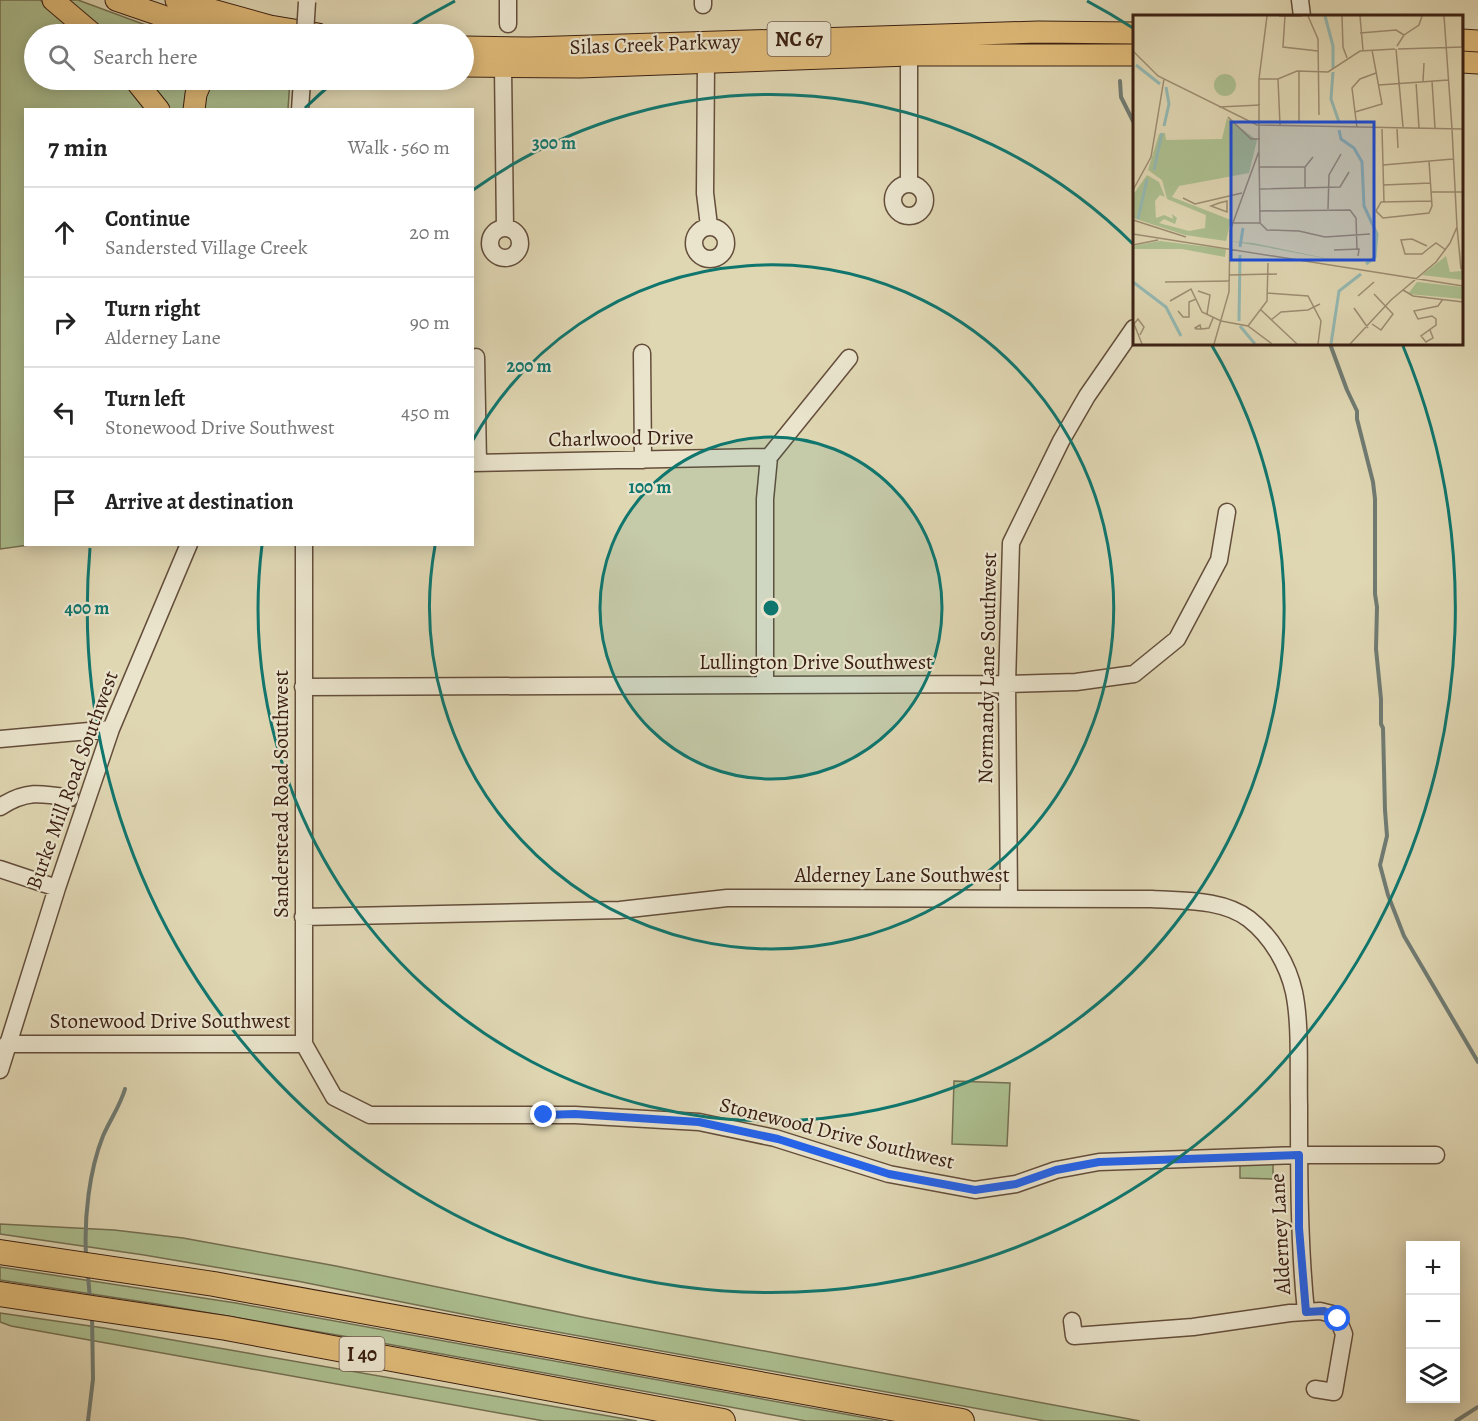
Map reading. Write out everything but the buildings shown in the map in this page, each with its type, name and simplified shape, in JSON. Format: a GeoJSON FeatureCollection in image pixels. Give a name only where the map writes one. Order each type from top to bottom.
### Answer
{"type":"FeatureCollection","features":[{"type":"Feature","properties":{"kind":"highway","name":"I 40"},"geometry":{"type":"LineString","coordinates":[[0,1252],[214,1284],[962,1421]]}},
{"type":"Feature","properties":{"kind":"highway","name":"I 40"},"geometry":{"type":"LineString","coordinates":[[0,1294],[226,1328],[723,1421]]}},
{"type":"Feature","properties":{"kind":"main road"},"geometry":{"type":"LineString","coordinates":[[53,0],[81,24]]}},
{"type":"Feature","properties":{"kind":"main road"},"geometry":{"type":"LineString","coordinates":[[116,0],[186,24]]}},
{"type":"Feature","properties":{"kind":"main road"},"geometry":{"type":"LineString","coordinates":[[176,0],[263,24]]}},
{"type":"Feature","properties":{"kind":"main road","name":"Silas Creek Parkway"},"geometry":{"type":"LineString","coordinates":[[474,47],[1038,32],[1133,33]]}},
{"type":"Feature","properties":{"kind":"main road"},"geometry":{"type":"LineString","coordinates":[[1463,40],[1478,41]]}},
{"type":"Feature","properties":{"kind":"main road","name":"Silas Creek Parkway"},"geometry":{"type":"LineString","coordinates":[[474,67],[503,68],[909,55],[1133,55]]}},
{"type":"Feature","properties":{"kind":"main road"},"geometry":{"type":"LineString","coordinates":[[143,90],[157,108]]}},
{"type":"Feature","properties":{"kind":"main road"},"geometry":{"type":"LineString","coordinates":[[194,108],[198,90]]}},
{"type":"Feature","properties":{"kind":"street"},"geometry":{"type":"LineString","coordinates":[[508,0],[508,24]]}},
{"type":"Feature","properties":{"kind":"street"},"geometry":{"type":"LineString","coordinates":[[1300,0],[1302,15]]}},
{"type":"Feature","properties":{"kind":"street"},"geometry":{"type":"LineString","coordinates":[[306,24],[307,1]]}},
{"type":"Feature","properties":{"kind":"street"},"geometry":{"type":"LineString","coordinates":[[909,55],[909,184]]}},
{"type":"Feature","properties":{"kind":"street"},"geometry":{"type":"LineString","coordinates":[[706,62],[705,193],[709,226]]}},
{"type":"Feature","properties":{"kind":"street"},"geometry":{"type":"LineString","coordinates":[[503,68],[505,228]]}},
{"type":"Feature","properties":{"kind":"street"},"geometry":{"type":"LineString","coordinates":[[300,108],[301,90]]}},
{"type":"Feature","properties":{"kind":"street","name":"Normandy Lane Southwest"},"geometry":{"type":"LineString","coordinates":[[1009,897],[1007,684],[1011,543],[1061,441],[1087,396],[1133,329]]}},
{"type":"Feature","properties":{"kind":"street"},"geometry":{"type":"LineString","coordinates":[[642,353],[642,460]]}},
{"type":"Feature","properties":{"kind":"street"},"geometry":{"type":"LineString","coordinates":[[475,463],[476,357]]}},
{"type":"Feature","properties":{"kind":"street"},"geometry":{"type":"LineString","coordinates":[[765,684],[765,499],[769,457],[849,358]]}},
{"type":"Feature","properties":{"kind":"street","name":"Charlwood Drive"},"geometry":{"type":"LineString","coordinates":[[475,463],[769,457]]}},
{"type":"Feature","properties":{"kind":"street","name":"Lullington Drive Southwest"},"geometry":{"type":"LineString","coordinates":[[303,687],[1007,684],[1076,682],[1134,674],[1177,639],[1218,560],[1227,512]]}},
{"type":"Feature","properties":{"kind":"street","name":"Burke Mill Road Southwest"},"geometry":{"type":"LineString","coordinates":[[0,1070],[57,888],[111,729],[188,546]]}},
{"type":"Feature","properties":{"kind":"street","name":"Sanderstead Road Southwest"},"geometry":{"type":"LineString","coordinates":[[304,546],[304,1044]]}},
{"type":"Feature","properties":{"kind":"street"},"geometry":{"type":"LineString","coordinates":[[0,739],[111,729]]}},
{"type":"Feature","properties":{"kind":"street"},"geometry":{"type":"LineString","coordinates":[[0,807],[12,798],[24,794],[70,798]]}},
{"type":"Feature","properties":{"kind":"street"},"geometry":{"type":"LineString","coordinates":[[0,869],[57,888]]}},
{"type":"Feature","properties":{"kind":"street","name":"Alderney Lane Southwest"},"geometry":{"type":"LineString","coordinates":[[303,917],[621,910],[727,898],[1009,897],[1199,902],[1220,905],[1235,910],[1260,929],[1284,963],[1294,993],[1299,1155]]}},
{"type":"Feature","properties":{"kind":"street","name":"Stonewood Drive Southwest"},"geometry":{"type":"LineString","coordinates":[[7,1044],[304,1044],[334,1097],[370,1115],[575,1114],[699,1122],[778,1139],[889,1174],[975,1190],[1016,1184],[1056,1170],[1099,1162],[1299,1155],[1436,1155]]}},
{"type":"Feature","properties":{"kind":"street","name":"Alderney Lane"},"geometry":{"type":"LineString","coordinates":[[1299,1155],[1299,1228],[1306,1312]]}},
{"type":"Feature","properties":{"kind":"street"},"geometry":{"type":"LineString","coordinates":[[1072,1321],[1074,1336],[1203,1326],[1306,1312],[1320,1311],[1332,1314],[1338,1319],[1344,1334],[1334,1392],[1315,1389]]}},
{"type":"Feature","properties":{"kind":"green space"},"geometry":{"type":"Polygon","coordinates":[[[0,0],[40,0],[70,24],[24,24],[24,90],[133,90],[148,108],[24,108],[24,546],[0,549],[0,0]]]}},
{"type":"Feature","properties":{"kind":"green space"},"geometry":{"type":"Polygon","coordinates":[[[64,0],[78,0],[143,24],[92,24],[64,0]]]}},
{"type":"Feature","properties":{"kind":"green space"},"geometry":{"type":"Polygon","coordinates":[[[152,90],[194,90],[190,108],[166,108],[152,90]]]}},
{"type":"Feature","properties":{"kind":"green space"},"geometry":{"type":"Polygon","coordinates":[[[206,90],[289,90],[288,108],[201,108],[206,90]]]}},
{"type":"Feature","properties":{"kind":"green space"},"geometry":{"type":"Polygon","coordinates":[[[954,1081],[1010,1083],[1007,1146],[952,1144],[954,1081]]]}},
{"type":"Feature","properties":{"kind":"green space"},"geometry":{"type":"Polygon","coordinates":[[[1240,1163],[1273,1163],[1273,1179],[1240,1178],[1240,1163]]]}},
{"type":"Feature","properties":{"kind":"green space"},"geometry":{"type":"Polygon","coordinates":[[[0,1224],[114,1230],[183,1238],[336,1266],[587,1318],[1140,1421],[1045,1421],[497,1321],[297,1281],[0,1234],[0,1224]]]}},
{"type":"Feature","properties":{"kind":"green space"},"geometry":{"type":"Polygon","coordinates":[[[0,1267],[236,1303],[883,1421],[806,1421],[360,1339],[0,1280],[0,1267]]]}},
{"type":"Feature","properties":{"kind":"green space"},"geometry":{"type":"Polygon","coordinates":[[[0,1313],[104,1328],[637,1421],[544,1421],[11,1326],[0,1322],[0,1313]]]}},
{"type":"Feature","properties":{"kind":"waterway"},"geometry":{"type":"LineString","coordinates":[[1120,81],[1121,97],[1133,121]]}},
{"type":"Feature","properties":{"kind":"waterway"},"geometry":{"type":"LineString","coordinates":[[1330,345],[1357,411],[1375,499],[1376,649],[1383,728],[1387,836],[1380,865],[1388,895],[1404,936],[1478,1062]]}},
{"type":"Feature","properties":{"kind":"waterway"},"geometry":{"type":"LineString","coordinates":[[86,1256],[87,1211],[94,1164],[103,1136],[125,1089]]}},
{"type":"Feature","properties":{"kind":"waterway"},"geometry":{"type":"LineString","coordinates":[[88,1275],[90,1300]]}},
{"type":"Feature","properties":{"kind":"waterway"},"geometry":{"type":"LineString","coordinates":[[88,1421],[93,1379],[92,1316]]}},
{"type":"Feature","properties":{"kind":"waterway"},"geometry":{"type":"LineString","coordinates":[[1456,1421],[1478,1407]]}},
{"type":"Feature","properties":{"kind":"route"},"geometry":{"type":"LineString","coordinates":[[544,1115],[575,1114],[699,1122],[778,1139],[889,1174],[975,1190],[1016,1184],[1056,1170],[1099,1162],[1299,1155],[1299,1228],[1306,1312],[1324,1311],[1338,1319]]}}]}
